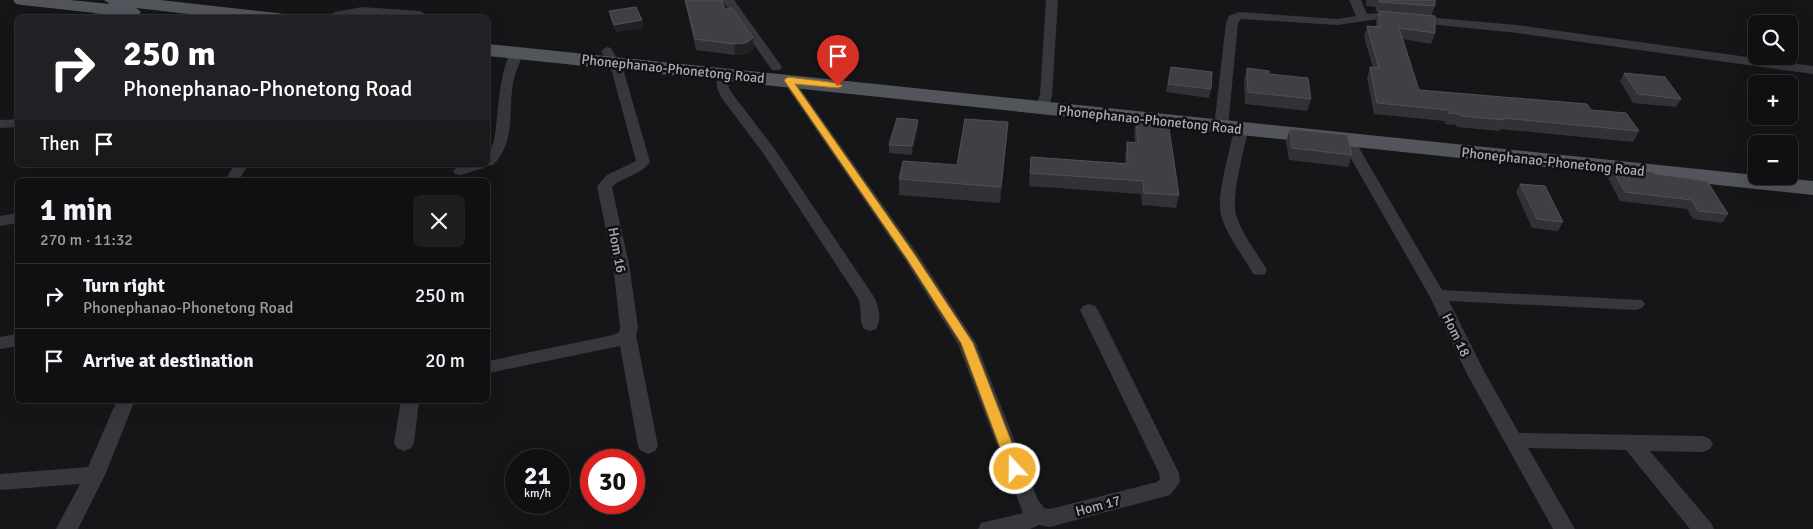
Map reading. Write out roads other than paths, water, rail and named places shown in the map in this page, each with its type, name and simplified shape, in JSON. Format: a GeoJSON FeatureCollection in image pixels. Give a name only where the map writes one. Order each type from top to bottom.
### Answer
{"type":"FeatureCollection","features":[{"type":"Feature","properties":{"kind":"main road"},"geometry":{"type":"LineString","coordinates":[[22,0],[156,15]]}},
{"type":"Feature","properties":{"kind":"main road"},"geometry":{"type":"LineString","coordinates":[[104,9],[220,15]]}},
{"type":"Feature","properties":{"kind":"main road","name":"Phonephanao-Phonetong Road"},"geometry":{"type":"LineString","coordinates":[[490,39],[722,74],[782,74]]}},
{"type":"Feature","properties":{"kind":"main road","name":"Phonephanao-Phonetong Road"},"geometry":{"type":"LineString","coordinates":[[490,50],[611,58],[1044,101],[1348,141],[1813,188]]}},
{"type":"Feature","properties":{"kind":"main road","name":"Phonephanao-Phonetong Road"},"geometry":{"type":"LineString","coordinates":[[1228,124],[1748,171]]}},
{"type":"Feature","properties":{"kind":"main road"},"geometry":{"type":"LineString","coordinates":[[1798,176],[1813,178]]}},
{"type":"Feature","properties":{"kind":"street"},"geometry":{"type":"LineString","coordinates":[[728,0],[912,257],[967,343],[1029,505],[1038,516],[1018,525],[989,529]]}},
{"type":"Feature","properties":{"kind":"street"},"geometry":{"type":"LineString","coordinates":[[1044,101],[1052,0]]}},
{"type":"Feature","properties":{"kind":"street"},"geometry":{"type":"LineString","coordinates":[[1355,0],[1363,18]]}},
{"type":"Feature","properties":{"kind":"street"},"geometry":{"type":"LineString","coordinates":[[336,15],[349,10],[362,10],[422,15]]}},
{"type":"Feature","properties":{"kind":"street"},"geometry":{"type":"LineString","coordinates":[[1259,270],[1232,224],[1228,213],[1228,124],[1232,23],[1235,17],[1252,15],[1312,22],[1337,22],[1378,16],[1517,29],[1813,70]]}},
{"type":"Feature","properties":{"kind":"street"},"geometry":{"type":"LineString","coordinates":[[490,161],[495,157],[501,137],[507,82],[517,53]]}},
{"type":"Feature","properties":{"kind":"street","name":"Hom 16"},"geometry":{"type":"LineString","coordinates":[[611,58],[643,162],[633,172],[608,181],[604,186],[621,264],[629,327],[627,334]]}},
{"type":"Feature","properties":{"kind":"street"},"geometry":{"type":"LineString","coordinates":[[722,74],[723,88],[728,97],[769,151],[866,297],[870,305],[870,325]]}},
{"type":"Feature","properties":{"kind":"street"},"geometry":{"type":"LineString","coordinates":[[0,124],[15,123]]}},
{"type":"Feature","properties":{"kind":"street","name":"Hom 18"},"geometry":{"type":"LineString","coordinates":[[1348,141],[1437,295],[1476,374],[1564,529]]}},
{"type":"Feature","properties":{"kind":"street"},"geometry":{"type":"LineString","coordinates":[[233,178],[240,167]]}},
{"type":"Feature","properties":{"kind":"street"},"geometry":{"type":"LineString","coordinates":[[460,171],[473,167]]}},
{"type":"Feature","properties":{"kind":"street"},"geometry":{"type":"LineString","coordinates":[[0,221],[15,218]]}},
{"type":"Feature","properties":{"kind":"street"},"geometry":{"type":"LineString","coordinates":[[1437,295],[1636,304]]}},
{"type":"Feature","properties":{"kind":"street","name":"Hom 17"},"geometry":{"type":"LineString","coordinates":[[1038,516],[1050,518],[1163,489],[1170,482],[1169,473],[1089,310]]}},
{"type":"Feature","properties":{"kind":"street"},"geometry":{"type":"LineString","coordinates":[[490,367],[613,342],[627,334],[648,446]]}},
{"type":"Feature","properties":{"kind":"street"},"geometry":{"type":"LineString","coordinates":[[0,343],[15,340]]}},
{"type":"Feature","properties":{"kind":"street"},"geometry":{"type":"LineString","coordinates":[[67,529],[95,475],[125,403]]}},
{"type":"Feature","properties":{"kind":"street"},"geometry":{"type":"LineString","coordinates":[[404,443],[410,403]]}},
{"type":"Feature","properties":{"kind":"street"},"geometry":{"type":"LineString","coordinates":[[1513,440],[1702,444]]}},
{"type":"Feature","properties":{"kind":"street"},"geometry":{"type":"LineString","coordinates":[[1631,442],[1703,529]]}},
{"type":"Feature","properties":{"kind":"street"},"geometry":{"type":"LineString","coordinates":[[0,482],[95,475]]}}]}
